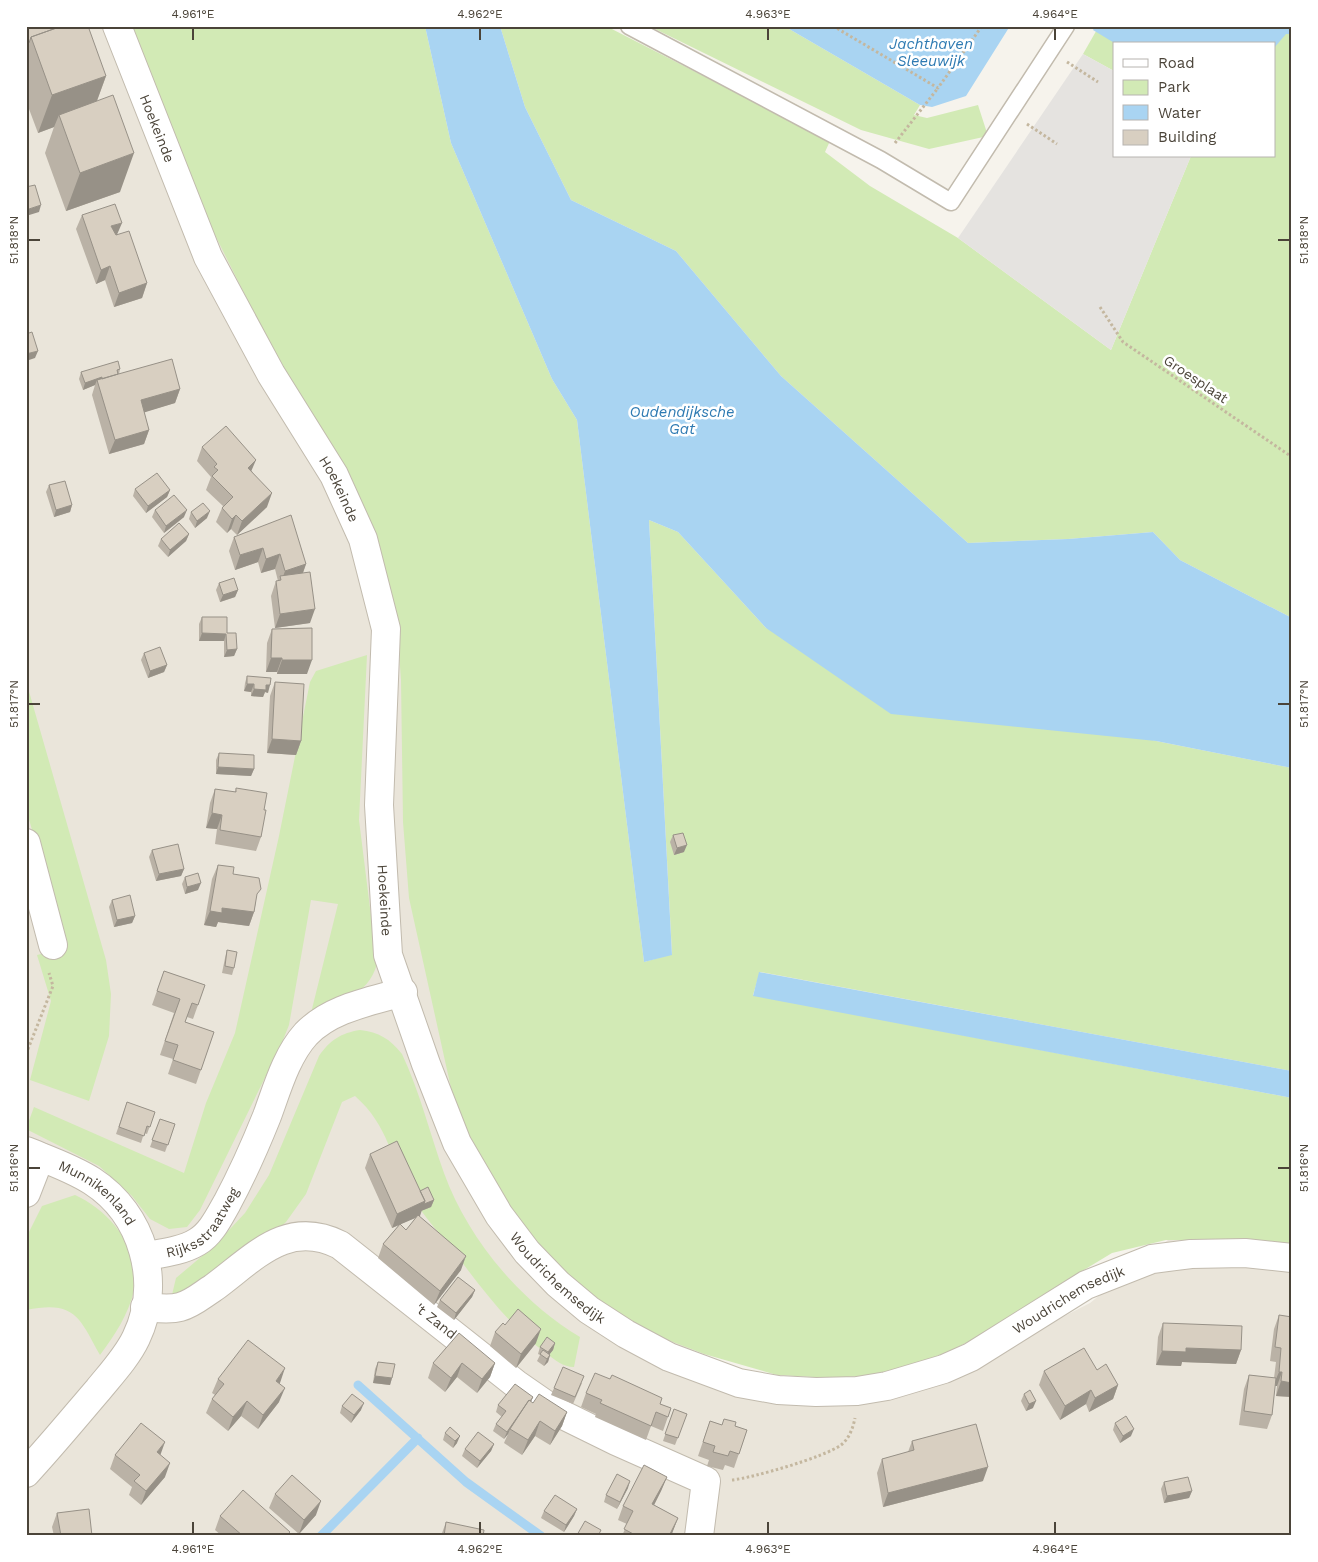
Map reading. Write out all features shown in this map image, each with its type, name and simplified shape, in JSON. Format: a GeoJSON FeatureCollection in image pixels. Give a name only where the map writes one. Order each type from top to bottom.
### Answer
{"type":"FeatureCollection","features":[{"type":"Feature","properties":{"kind":"street","name":"Hoekeinde"},"geometry":{"type":"LineString","coordinates":[[117,26],[208,257],[271,374],[334,475],[363,539],[386,629],[379,805],[388,955],[403,992]]}},
{"type":"Feature","properties":{"kind":"street"},"geometry":{"type":"LineString","coordinates":[[26,843],[53,945]]}},
{"type":"Feature","properties":{"kind":"street","name":"Rijksstraatweg"},"geometry":{"type":"LineString","coordinates":[[26,1473],[114,1371],[136,1338],[145,1307],[148,1280],[146,1256],[173,1252],[198,1242],[211,1229],[244,1170],[293,1053],[306,1034],[326,1018],[347,1008],[403,992]]}},
{"type":"Feature","properties":{"kind":"street","name":"Woudrichemsedijk"},"geometry":{"type":"LineString","coordinates":[[403,992],[426,1064],[465,1158],[499,1215],[527,1252],[558,1284],[589,1310],[626,1334],[669,1357],[702,1371],[739,1383],[778,1390],[857,1391],[916,1378],[971,1357],[1086,1285],[1152,1259],[1191,1254],[1245,1253],[1292,1258]]}},
{"type":"Feature","properties":{"kind":"street"},"geometry":{"type":"LineString","coordinates":[[26,1193],[33,1154]]}},
{"type":"Feature","properties":{"kind":"street","name":"Munnikenland"},"geometry":{"type":"LineString","coordinates":[[33,1154],[92,1181],[105,1191],[129,1217],[139,1236],[146,1256]]}},
{"type":"Feature","properties":{"kind":"street","name":"'t Zand"},"geometry":{"type":"LineString","coordinates":[[145,1307],[162,1309],[189,1304],[283,1239],[304,1235],[328,1239],[340,1245],[516,1384],[555,1411],[659,1461],[706,1480]]}},
{"type":"Feature","properties":{"kind":"street"},"geometry":{"type":"LineString","coordinates":[[699,1536],[706,1480]]}},
{"type":"Feature","properties":{"kind":"lane"},"geometry":{"type":"LineString","coordinates":[[629,26],[882,160],[951,202],[1051,52],[1066,26]]}},
{"type":"Feature","properties":{"kind":"path"},"geometry":{"type":"LineString","coordinates":[[833,26],[938,88]]}},
{"type":"Feature","properties":{"kind":"path"},"geometry":{"type":"LineString","coordinates":[[906,130],[982,26]]}},
{"type":"Feature","properties":{"kind":"path"},"geometry":{"type":"LineString","coordinates":[[1051,52],[1098,82]]}},
{"type":"Feature","properties":{"kind":"path"},"geometry":{"type":"LineString","coordinates":[[1010,112],[1057,144]]}},
{"type":"Feature","properties":{"kind":"path","name":"Groesplaat"},"geometry":{"type":"LineString","coordinates":[[1100,307],[1123,342],[1292,457]]}},
{"type":"Feature","properties":{"kind":"path"},"geometry":{"type":"LineString","coordinates":[[26,1054],[53,986],[42,948],[53,945]]}},
{"type":"Feature","properties":{"kind":"path"},"geometry":{"type":"LineString","coordinates":[[706,1480],[738,1479],[764,1473],[840,1446],[847,1438],[854,1424],[857,1391]]}},
{"type":"Feature","properties":{"kind":"shaded area"},"geometry":{"type":"Polygon","coordinates":[[[26,26],[155,26],[399,506],[659,1331],[725,1368],[883,1396],[946,1377],[1090,1303],[1199,1215],[1292,1248],[1292,1536],[26,1536],[26,26]]]}},
{"type":"Feature","properties":{"kind":"shaded area"},"geometry":{"type":"Polygon","coordinates":[[[1083,54],[1113,70],[1113,158],[1190,158],[1111,350],[958,238],[1083,54]]]}},
{"type":"Feature","properties":{"kind":"green space"},"geometry":{"type":"Polygon","coordinates":[[[130,26],[425,26],[451,143],[552,379],[577,420],[644,962],[672,954],[649,520],[678,532],[766,628],[1156,741],[1292,768],[1292,1071],[760,972],[753,995],[1292,1098],[1292,1245],[1229,1240],[1166,1240],[1112,1253],[1064,1282],[1008,1321],[931,1361],[877,1375],[832,1378],[777,1375],[704,1354],[642,1330],[583,1294],[545,1259],[483,1173],[453,1097],[409,898],[403,822],[401,680],[397,625],[349,484],[259,323],[213,231],[130,26]]]}},
{"type":"Feature","properties":{"kind":"green space"},"geometry":{"type":"Polygon","coordinates":[[[500,26],[606,26],[830,141],[825,152],[870,186],[958,238],[1111,350],[1190,158],[1276,158],[1276,42],[1113,42],[1113,70],[1083,54],[1099,26],[1292,26],[1292,618],[1180,560],[1153,532],[1068,539],[968,543],[781,376],[676,251],[571,200],[525,107],[500,26]]]}},
{"type":"Feature","properties":{"kind":"green space"},"geometry":{"type":"Polygon","coordinates":[[[649,26],[784,26],[920,105],[914,115],[927,118],[978,105],[988,136],[929,149],[861,130],[649,26]]]}},
{"type":"Feature","properties":{"kind":"green space"},"geometry":{"type":"Polygon","coordinates":[[[367,655],[359,820],[377,964],[367,984],[359,991],[341,1003],[310,1017],[338,904],[311,900],[289,1025],[281,1045],[200,1210],[187,1227],[169,1229],[150,1219],[132,1196],[99,1166],[26,1129],[34,1107],[184,1173],[206,1103],[235,1033],[279,836],[310,682],[316,671],[367,655]]]}},
{"type":"Feature","properties":{"kind":"green space"},"geometry":{"type":"Polygon","coordinates":[[[26,681],[106,960],[111,994],[109,1036],[89,1101],[30,1080],[51,1001],[37,955],[64,948],[26,808],[26,681]]]}},
{"type":"Feature","properties":{"kind":"green space"},"geometry":{"type":"Polygon","coordinates":[[[360,1030],[373,1032],[384,1037],[402,1054],[420,1098],[454,1198],[482,1244],[517,1287],[558,1322],[580,1337],[574,1367],[559,1363],[534,1344],[510,1321],[489,1296],[415,1202],[403,1180],[382,1131],[366,1107],[355,1096],[342,1102],[306,1194],[286,1222],[260,1247],[171,1299],[176,1278],[214,1246],[245,1213],[269,1175],[319,1056],[337,1038],[360,1030]]]}},
{"type":"Feature","properties":{"kind":"green space"},"geometry":{"type":"Polygon","coordinates":[[[75,1195],[88,1202],[111,1221],[121,1233],[133,1260],[134,1290],[129,1308],[100,1355],[74,1314],[55,1307],[26,1310],[26,1238],[42,1206],[75,1195]]]}},
{"type":"Feature","properties":{"kind":"water","name":"Oudendijksche Gat"},"geometry":{"type":"Polygon","coordinates":[[[425,26],[500,26],[525,107],[571,200],[676,251],[781,376],[968,543],[1068,539],[1153,532],[1180,560],[1292,618],[1292,768],[1156,741],[891,714],[766,628],[678,532],[649,520],[672,955],[644,962],[577,420],[552,379],[451,143],[425,26]]]}},
{"type":"Feature","properties":{"kind":"water","name":"Jachthaven Sleeuwijk"},"geometry":{"type":"Polygon","coordinates":[[[784,26],[1010,26],[966,96],[932,107],[920,105],[784,26]]]}},
{"type":"Feature","properties":{"kind":"water"},"geometry":{"type":"Polygon","coordinates":[[[1095,26],[1292,26],[1292,34],[1286,34],[1276,46],[1276,42],[1113,42],[1093,30],[1095,26]]]}},
{"type":"Feature","properties":{"kind":"water"},"geometry":{"type":"Polygon","coordinates":[[[759,972],[1292,1071],[1292,1098],[753,996],[759,972]]]}},
{"type":"Feature","properties":{"kind":"building"},"geometry":{"type":"Polygon","coordinates":[[[26,26],[62,26],[31,37],[27,44],[26,26]]]}},
{"type":"Feature","properties":{"kind":"building"},"geometry":{"type":"Polygon","coordinates":[[[62,26],[88,26],[106,76],[52,95],[31,37],[62,26]]]}},
{"type":"Feature","properties":{"kind":"building"},"geometry":{"type":"Polygon","coordinates":[[[113,95],[134,153],[80,173],[59,115],[113,95]]]}},
{"type":"Feature","properties":{"kind":"building"},"geometry":{"type":"Polygon","coordinates":[[[35,185],[41,205],[26,210],[26,187],[35,185]]]}},
{"type":"Feature","properties":{"kind":"building"},"geometry":{"type":"Polygon","coordinates":[[[115,204],[122,223],[111,226],[116,235],[129,231],[147,283],[119,293],[110,266],[101,270],[82,215],[115,204]]]}},
{"type":"Feature","properties":{"kind":"building"},"geometry":{"type":"Polygon","coordinates":[[[32,332],[38,351],[26,354],[26,334],[32,332]]]}},
{"type":"Feature","properties":{"kind":"building"},"geometry":{"type":"Polygon","coordinates":[[[172,359],[180,389],[141,400],[149,430],[115,440],[97,380],[172,359]]]}},
{"type":"Feature","properties":{"kind":"building"},"geometry":{"type":"Polygon","coordinates":[[[118,361],[120,369],[117,370],[118,374],[85,383],[81,372],[118,361]]]}},
{"type":"Feature","properties":{"kind":"building"},"geometry":{"type":"Polygon","coordinates":[[[226,426],[256,460],[248,468],[272,493],[242,521],[236,515],[232,519],[222,508],[233,497],[212,476],[218,470],[214,467],[217,464],[202,447],[226,426]]]}},
{"type":"Feature","properties":{"kind":"building"},"geometry":{"type":"Polygon","coordinates":[[[157,473],[170,490],[148,506],[135,489],[157,473]]]}},
{"type":"Feature","properties":{"kind":"building"},"geometry":{"type":"Polygon","coordinates":[[[65,481],[72,505],[56,510],[49,485],[65,481]]]}},
{"type":"Feature","properties":{"kind":"building"},"geometry":{"type":"Polygon","coordinates":[[[174,495],[187,510],[166,526],[155,510],[174,495]]]}},
{"type":"Feature","properties":{"kind":"building"},"geometry":{"type":"Polygon","coordinates":[[[203,503],[210,511],[197,521],[191,512],[203,503]]]}},
{"type":"Feature","properties":{"kind":"building"},"geometry":{"type":"Polygon","coordinates":[[[291,515],[306,564],[285,571],[280,554],[266,559],[263,548],[240,555],[234,537],[291,515]]]}},
{"type":"Feature","properties":{"kind":"building"},"geometry":{"type":"Polygon","coordinates":[[[179,523],[189,534],[170,550],[161,539],[179,523]]]}},
{"type":"Feature","properties":{"kind":"building"},"geometry":{"type":"Polygon","coordinates":[[[310,572],[315,609],[280,614],[276,581],[281,580],[280,576],[310,572]]]}},
{"type":"Feature","properties":{"kind":"building"},"geometry":{"type":"Polygon","coordinates":[[[234,578],[238,590],[223,595],[219,583],[234,578]]]}},
{"type":"Feature","properties":{"kind":"building"},"geometry":{"type":"Polygon","coordinates":[[[202,617],[227,617],[227,633],[236,633],[237,649],[227,650],[226,634],[202,633],[202,617]]]}},
{"type":"Feature","properties":{"kind":"building"},"geometry":{"type":"Polygon","coordinates":[[[312,628],[312,660],[271,658],[272,629],[312,628]]]}},
{"type":"Feature","properties":{"kind":"building"},"geometry":{"type":"Polygon","coordinates":[[[160,647],[167,665],[150,671],[144,653],[160,647]]]}},
{"type":"Feature","properties":{"kind":"building"},"geometry":{"type":"Polygon","coordinates":[[[247,676],[271,678],[270,685],[266,685],[266,690],[254,689],[254,684],[247,684],[247,676]]]}},
{"type":"Feature","properties":{"kind":"building"},"geometry":{"type":"Polygon","coordinates":[[[275,682],[304,684],[301,741],[272,739],[275,682]]]}},
{"type":"Feature","properties":{"kind":"building"},"geometry":{"type":"Polygon","coordinates":[[[219,753],[254,755],[254,769],[218,767],[219,753]]]}},
{"type":"Feature","properties":{"kind":"building"},"geometry":{"type":"Polygon","coordinates":[[[236,788],[267,793],[261,837],[220,830],[222,815],[212,813],[215,789],[236,792],[236,788]]]}},
{"type":"Feature","properties":{"kind":"building"},"geometry":{"type":"Polygon","coordinates":[[[683,833],[687,845],[677,848],[673,835],[683,833]]]}},
{"type":"Feature","properties":{"kind":"building"},"geometry":{"type":"Polygon","coordinates":[[[178,844],[184,869],[159,874],[152,850],[178,844]]]}},
{"type":"Feature","properties":{"kind":"building"},"geometry":{"type":"Polygon","coordinates":[[[218,865],[234,867],[233,874],[259,878],[261,889],[257,894],[254,912],[222,908],[222,913],[210,911],[218,865]]]}},
{"type":"Feature","properties":{"kind":"building"},"geometry":{"type":"Polygon","coordinates":[[[198,873],[201,883],[187,887],[185,877],[198,873]]]}},
{"type":"Feature","properties":{"kind":"building"},"geometry":{"type":"Polygon","coordinates":[[[130,895],[135,916],[117,920],[112,900],[130,895]]]}},
{"type":"Feature","properties":{"kind":"building"},"geometry":{"type":"Polygon","coordinates":[[[227,950],[237,952],[234,968],[225,966],[227,950]]]}},
{"type":"Feature","properties":{"kind":"building"},"geometry":{"type":"Polygon","coordinates":[[[164,971],[205,985],[198,1005],[192,1003],[185,1022],[214,1032],[201,1070],[173,1060],[178,1045],[165,1041],[180,999],[157,991],[164,971]]]}},
{"type":"Feature","properties":{"kind":"building"},"geometry":{"type":"Polygon","coordinates":[[[127,1102],[155,1112],[150,1127],[147,1126],[144,1136],[119,1127],[127,1102]]]}},
{"type":"Feature","properties":{"kind":"building"},"geometry":{"type":"Polygon","coordinates":[[[160,1119],[175,1124],[168,1145],[152,1140],[160,1119]]]}},
{"type":"Feature","properties":{"kind":"building"},"geometry":{"type":"Polygon","coordinates":[[[397,1141],[425,1201],[397,1214],[370,1154],[397,1141]]]}},
{"type":"Feature","properties":{"kind":"building"},"geometry":{"type":"Polygon","coordinates":[[[428,1187],[434,1200],[424,1204],[425,1201],[420,1191],[428,1187]]]}},
{"type":"Feature","properties":{"kind":"building"},"geometry":{"type":"Polygon","coordinates":[[[418,1215],[466,1256],[440,1291],[383,1244],[400,1224],[406,1230],[418,1215]]]}},
{"type":"Feature","properties":{"kind":"building"},"geometry":{"type":"Polygon","coordinates":[[[458,1277],[475,1290],[456,1313],[440,1300],[458,1277]]]}},
{"type":"Feature","properties":{"kind":"building"},"geometry":{"type":"Polygon","coordinates":[[[518,1309],[541,1329],[521,1354],[495,1332],[503,1323],[505,1325],[518,1309]]]}},
{"type":"Feature","properties":{"kind":"building"},"geometry":{"type":"Polygon","coordinates":[[[1279,1315],[1292,1317],[1292,1383],[1281,1381],[1282,1372],[1279,1372],[1281,1348],[1275,1347],[1279,1315]]]}},
{"type":"Feature","properties":{"kind":"building"},"geometry":{"type":"Polygon","coordinates":[[[1163,1323],[1242,1326],[1241,1350],[1186,1348],[1186,1352],[1162,1351],[1163,1323]]]}},
{"type":"Feature","properties":{"kind":"building"},"geometry":{"type":"Polygon","coordinates":[[[459,1333],[495,1363],[482,1379],[462,1363],[451,1378],[433,1363],[459,1333]]]}},
{"type":"Feature","properties":{"kind":"building"},"geometry":{"type":"Polygon","coordinates":[[[547,1337],[555,1343],[548,1352],[540,1347],[547,1337]]]}},
{"type":"Feature","properties":{"kind":"building"},"geometry":{"type":"Polygon","coordinates":[[[248,1340],[285,1368],[276,1381],[285,1388],[263,1415],[247,1401],[233,1417],[212,1399],[224,1384],[218,1379],[248,1340]]]}},
{"type":"Feature","properties":{"kind":"building"},"geometry":{"type":"Polygon","coordinates":[[[1084,1348],[1097,1370],[1106,1364],[1118,1385],[1095,1398],[1091,1390],[1065,1406],[1044,1371],[1084,1348]]]}},
{"type":"Feature","properties":{"kind":"building"},"geometry":{"type":"Polygon","coordinates":[[[543,1350],[550,1355],[547,1359],[540,1354],[543,1350]]]}},
{"type":"Feature","properties":{"kind":"building"},"geometry":{"type":"Polygon","coordinates":[[[378,1362],[395,1364],[392,1378],[375,1376],[378,1362]]]}},
{"type":"Feature","properties":{"kind":"building"},"geometry":{"type":"Polygon","coordinates":[[[563,1367],[584,1376],[575,1397],[554,1388],[563,1367]]]}},
{"type":"Feature","properties":{"kind":"building"},"geometry":{"type":"Polygon","coordinates":[[[595,1373],[610,1379],[612,1375],[662,1398],[660,1404],[671,1408],[668,1417],[656,1412],[651,1426],[600,1403],[602,1400],[586,1393],[595,1373]]]}},
{"type":"Feature","properties":{"kind":"building"},"geometry":{"type":"Polygon","coordinates":[[[1249,1375],[1276,1378],[1272,1415],[1244,1411],[1249,1375]]]}},
{"type":"Feature","properties":{"kind":"building"},"geometry":{"type":"Polygon","coordinates":[[[515,1384],[533,1397],[507,1432],[496,1424],[506,1411],[498,1405],[515,1384]]]}},
{"type":"Feature","properties":{"kind":"building"},"geometry":{"type":"Polygon","coordinates":[[[1030,1390],[1036,1401],[1029,1404],[1024,1394],[1030,1390]]]}},
{"type":"Feature","properties":{"kind":"building"},"geometry":{"type":"Polygon","coordinates":[[[352,1394],[364,1403],[354,1415],[342,1406],[352,1394]]]}},
{"type":"Feature","properties":{"kind":"building"},"geometry":{"type":"Polygon","coordinates":[[[539,1394],[567,1412],[555,1431],[540,1421],[528,1440],[510,1429],[529,1400],[533,1403],[539,1394]]]}},
{"type":"Feature","properties":{"kind":"building"},"geometry":{"type":"Polygon","coordinates":[[[674,1409],[687,1414],[678,1438],[665,1434],[674,1409]]]}},
{"type":"Feature","properties":{"kind":"building"},"geometry":{"type":"Polygon","coordinates":[[[1126,1416],[1134,1429],[1123,1436],[1115,1423],[1126,1416]]]}},
{"type":"Feature","properties":{"kind":"building"},"geometry":{"type":"Polygon","coordinates":[[[724,1419],[736,1422],[735,1426],[747,1430],[739,1454],[730,1451],[728,1456],[713,1452],[715,1446],[703,1442],[710,1421],[722,1425],[724,1419]]]}},
{"type":"Feature","properties":{"kind":"building"},"geometry":{"type":"Polygon","coordinates":[[[141,1423],[165,1442],[157,1452],[170,1463],[146,1491],[134,1481],[140,1475],[115,1455],[141,1423]]]}},
{"type":"Feature","properties":{"kind":"building"},"geometry":{"type":"Polygon","coordinates":[[[976,1424],[988,1467],[888,1493],[882,1459],[914,1450],[912,1441],[976,1424]]]}},
{"type":"Feature","properties":{"kind":"building"},"geometry":{"type":"Polygon","coordinates":[[[450,1427],[460,1436],[455,1441],[445,1433],[450,1427]]]}},
{"type":"Feature","properties":{"kind":"building"},"geometry":{"type":"Polygon","coordinates":[[[478,1432],[494,1444],[480,1461],[465,1449],[478,1432]]]}},
{"type":"Feature","properties":{"kind":"building"},"geometry":{"type":"Polygon","coordinates":[[[644,1465],[667,1477],[652,1504],[678,1518],[669,1536],[637,1536],[624,1529],[633,1511],[623,1506],[644,1465]]]}},
{"type":"Feature","properties":{"kind":"building"},"geometry":{"type":"Polygon","coordinates":[[[617,1474],[630,1481],[620,1502],[606,1495],[617,1474]]]}},
{"type":"Feature","properties":{"kind":"building"},"geometry":{"type":"Polygon","coordinates":[[[292,1475],[321,1501],[304,1520],[275,1494],[292,1475]]]}},
{"type":"Feature","properties":{"kind":"building"},"geometry":{"type":"Polygon","coordinates":[[[1188,1477],[1192,1491],[1167,1496],[1164,1482],[1188,1477]]]}},
{"type":"Feature","properties":{"kind":"building"},"geometry":{"type":"Polygon","coordinates":[[[243,1490],[290,1532],[286,1536],[243,1536],[220,1516],[243,1490]]]}},
{"type":"Feature","properties":{"kind":"building"},"geometry":{"type":"Polygon","coordinates":[[[555,1495],[577,1509],[566,1525],[544,1511],[555,1495]]]}},
{"type":"Feature","properties":{"kind":"building"},"geometry":{"type":"Polygon","coordinates":[[[89,1509],[92,1536],[61,1536],[57,1513],[89,1509]]]}},
{"type":"Feature","properties":{"kind":"building"},"geometry":{"type":"Polygon","coordinates":[[[585,1521],[601,1530],[598,1536],[577,1535],[585,1521]]]}},
{"type":"Feature","properties":{"kind":"building"},"geometry":{"type":"Polygon","coordinates":[[[446,1522],[484,1530],[483,1536],[444,1536],[446,1522]]]}},
{"type":"Feature","properties":{"kind":"waterway"},"geometry":{"type":"LineString","coordinates":[[358,1385],[466,1482],[541,1536]]}},
{"type":"Feature","properties":{"kind":"waterway"},"geometry":{"type":"LineString","coordinates":[[321,1536],[418,1438]]}}]}
